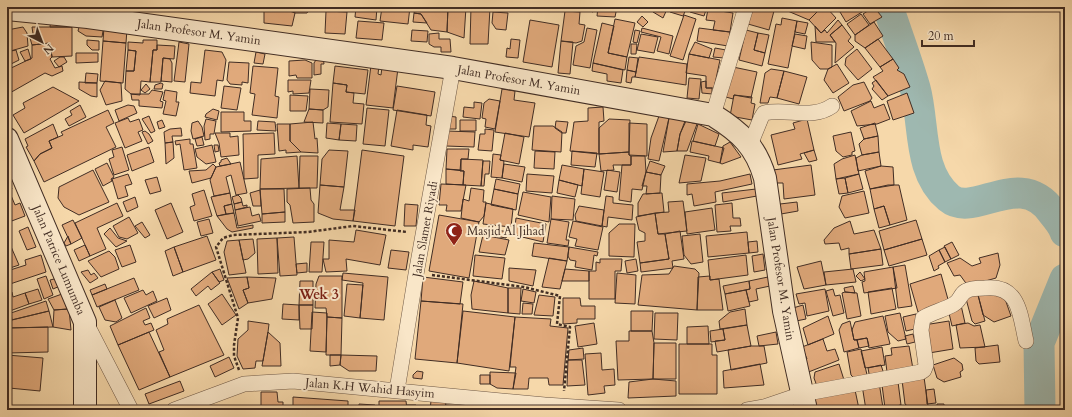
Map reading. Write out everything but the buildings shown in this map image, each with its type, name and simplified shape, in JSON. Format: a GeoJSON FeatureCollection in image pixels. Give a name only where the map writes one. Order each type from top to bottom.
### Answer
{"type":"FeatureCollection","features":[{"type":"Feature","properties":{"kind":"main road","name":"Jalan Profesor M. Yamin"},"geometry":{"type":"LineString","coordinates":[[7,9],[88,17],[453,68],[713,115],[741,135],[750,145],[762,166],[784,311],[804,402]]}},
{"type":"Feature","properties":{"kind":"main road","name":"Jalan Patrice Lumumba"},"geometry":{"type":"LineString","coordinates":[[7,139],[85,322],[85,410]]}},
{"type":"Feature","properties":{"kind":"street"},"geometry":{"type":"LineString","coordinates":[[713,115],[746,7]]}},
{"type":"Feature","properties":{"kind":"street","name":"Jalan Slamet Riyadi"},"geometry":{"type":"LineString","coordinates":[[397,390],[453,68]]}},
{"type":"Feature","properties":{"kind":"street"},"geometry":{"type":"LineString","coordinates":[[750,145],[764,114],[783,112],[815,114],[832,106]]}},
{"type":"Feature","properties":{"kind":"street"},"geometry":{"type":"LineString","coordinates":[[747,410],[804,402],[921,372],[924,370],[926,365],[921,330],[923,318],[954,305],[964,292],[969,290],[995,287],[1006,291],[1011,295],[1018,306],[1026,341]]}},
{"type":"Feature","properties":{"kind":"street"},"geometry":{"type":"LineString","coordinates":[[85,322],[131,410]]}},
{"type":"Feature","properties":{"kind":"street","name":"Jalan K.H Wahid Hasyim"},"geometry":{"type":"LineString","coordinates":[[174,410],[244,384],[314,382],[562,406],[619,410]]}},
{"type":"Feature","properties":{"kind":"path"},"geometry":{"type":"LineString","coordinates":[[244,384],[234,356],[238,318],[216,247],[223,238],[234,235],[308,232],[353,226],[423,234]]}},
{"type":"Feature","properties":{"kind":"path"},"geometry":{"type":"LineString","coordinates":[[416,274],[489,282],[560,296],[557,324],[570,326],[562,406]]}},
{"type":"Feature","properties":{"kind":"waterway"},"geometry":{"type":"LineString","coordinates":[[888,7],[915,88],[927,161],[939,187],[949,198],[959,203],[971,203],[1012,193],[1026,194],[1039,199],[1058,219],[1065,232]]}},
{"type":"Feature","properties":{"kind":"waterway"},"geometry":{"type":"LineString","coordinates":[[1040,410],[1039,343],[1065,279]]}},
{"type":"Feature","properties":{"kind":"place","name":"Masjid Al Jihad"},"geometry":{"type":"Point","coordinates":[454,246]}},
{"type":"Feature","properties":{"kind":"district","name":"Wek 3"},"geometry":{"type":"Point","coordinates":[319,294]}}]}
